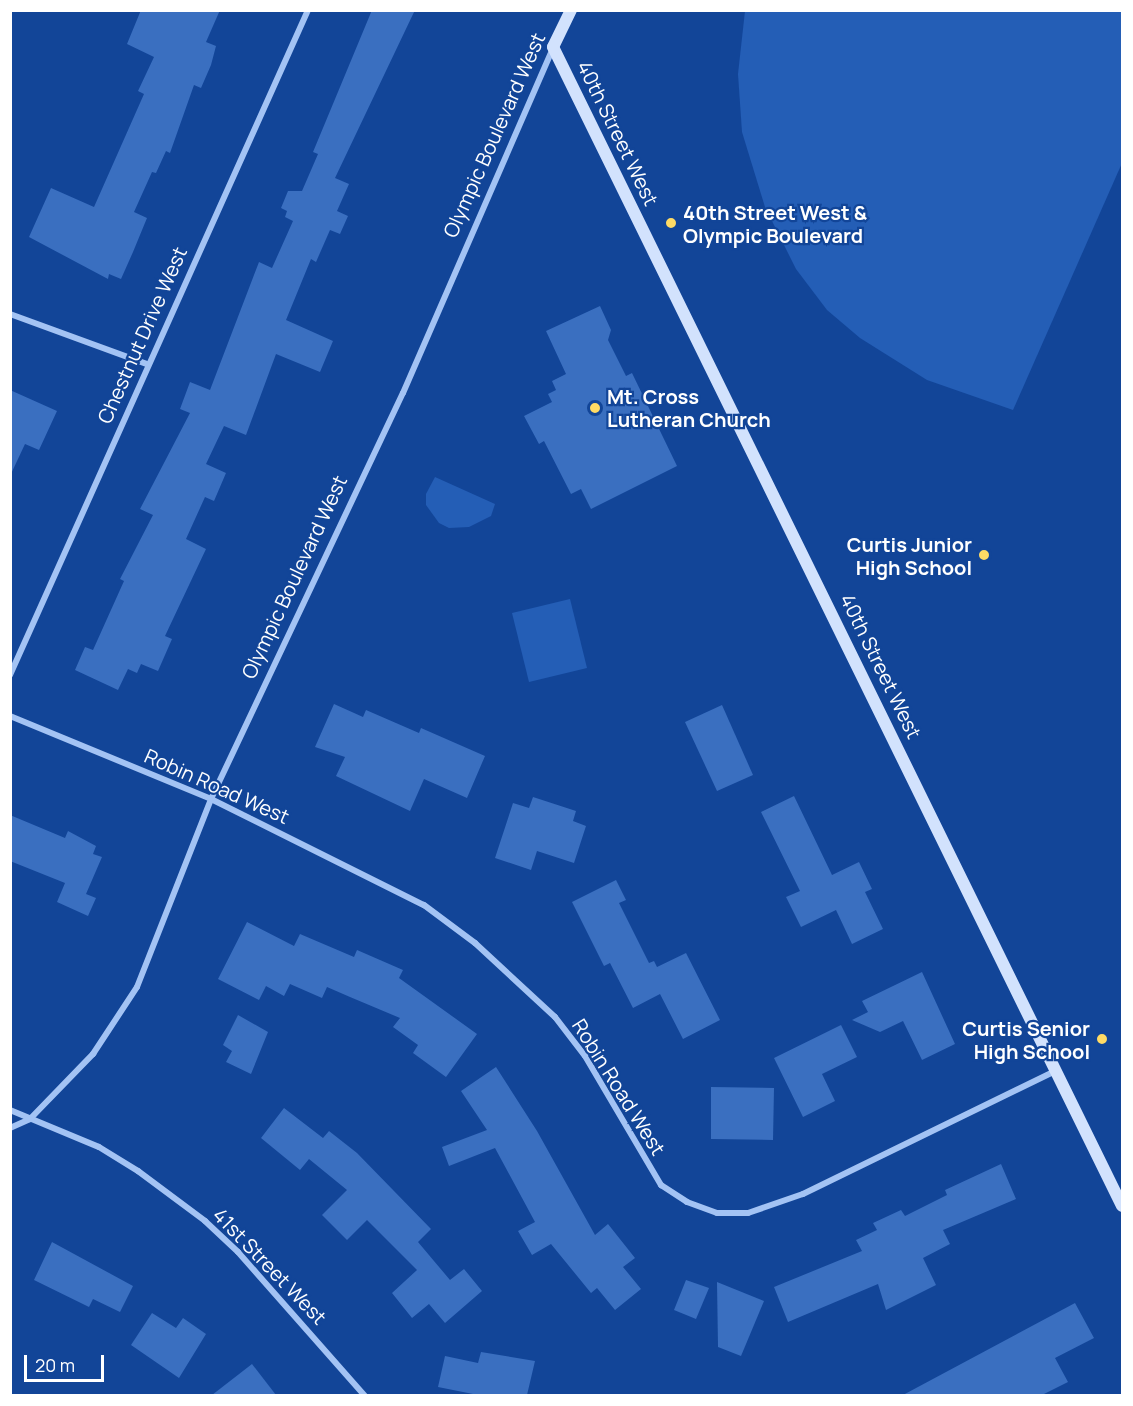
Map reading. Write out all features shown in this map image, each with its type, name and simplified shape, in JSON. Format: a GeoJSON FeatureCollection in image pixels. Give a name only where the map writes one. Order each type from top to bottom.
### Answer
{"type":"FeatureCollection","features":[{"type":"Feature","properties":{"kind":"street","name":"Chestnut Drive West"},"geometry":{"type":"LineString","coordinates":[[10,675],[147,364],[308,10]]}},
{"type":"Feature","properties":{"kind":"street","name":"Olympic Boulevard West"},"geometry":{"type":"LineString","coordinates":[[10,1128],[30,1119],[93,1054],[137,987],[211,800],[403,393],[571,10]]}},
{"type":"Feature","properties":{"kind":"street","name":"40th Street West"},"geometry":{"type":"LineString","coordinates":[[553,47],[1058,1070],[1122,1206]]}},
{"type":"Feature","properties":{"kind":"street"},"geometry":{"type":"LineString","coordinates":[[10,314],[147,364]]}},
{"type":"Feature","properties":{"kind":"street","name":"Robin Road West"},"geometry":{"type":"LineString","coordinates":[[10,716],[211,800],[414,900],[475,943],[561,1025],[585,1056],[661,1185],[687,1202],[717,1213],[748,1213],[803,1194],[1058,1070]]}},
{"type":"Feature","properties":{"kind":"street","name":"41st Street West"},"geometry":{"type":"LineString","coordinates":[[10,1110],[99,1147],[138,1171],[205,1221],[238,1252],[365,1395]]}},
{"type":"Feature","properties":{"kind":"shaded area"},"geometry":{"type":"Polygon","coordinates":[[[745,11],[1122,11],[1122,163],[1013,410],[927,380],[860,338],[827,310],[796,269],[765,207],[742,132],[738,74],[745,11]]]}},
{"type":"Feature","properties":{"kind":"shaded area"},"geometry":{"type":"Polygon","coordinates":[[[435,477],[495,504],[491,516],[469,527],[449,528],[439,523],[426,505],[426,494],[435,477]]]}},
{"type":"Feature","properties":{"kind":"shaded area"},"geometry":{"type":"Polygon","coordinates":[[[570,599],[587,668],[529,682],[512,613],[570,599]]]}},
{"type":"Feature","properties":{"kind":"building"},"geometry":{"type":"Polygon","coordinates":[[[141,10],[220,10],[206,42],[216,46],[211,65],[201,88],[194,85],[170,153],[166,151],[156,173],[152,172],[134,212],[147,218],[121,279],[109,274],[108,279],[29,237],[51,188],[94,207],[144,94],[138,91],[154,57],[127,44],[141,10]]]}},
{"type":"Feature","properties":{"kind":"building"},"geometry":{"type":"Polygon","coordinates":[[[372,10],[415,10],[335,178],[349,184],[337,211],[348,216],[340,234],[330,230],[316,262],[311,259],[286,320],[333,341],[320,372],[276,354],[246,435],[224,426],[206,464],[226,473],[214,501],[205,497],[186,539],[206,549],[165,636],[172,639],[158,671],[141,664],[137,673],[128,669],[118,690],[75,670],[85,647],[93,650],[124,581],[120,579],[153,515],[140,509],[190,413],[180,409],[190,382],[210,390],[259,262],[272,268],[293,221],[285,217],[287,211],[281,208],[288,191],[302,191],[318,154],[313,152],[372,10]]]}},
{"type":"Feature","properties":{"kind":"building","name":"Mt. Cross Lutheran Church"},"geometry":{"type":"Polygon","coordinates":[[[600,306],[611,330],[608,340],[626,376],[632,373],[677,466],[591,509],[581,489],[571,494],[544,441],[539,444],[524,416],[552,402],[548,394],[556,390],[552,381],[566,374],[546,331],[600,306]]]}},
{"type":"Feature","properties":{"kind":"building"},"geometry":{"type":"Polygon","coordinates":[[[10,390],[57,411],[39,450],[25,444],[10,476],[10,390]]]}},
{"type":"Feature","properties":{"kind":"building"},"geometry":{"type":"Polygon","coordinates":[[[334,704],[363,717],[366,710],[419,733],[421,728],[485,756],[467,798],[424,779],[410,811],[336,776],[345,757],[315,747],[334,704]]]}},
{"type":"Feature","properties":{"kind":"building"},"geometry":{"type":"Polygon","coordinates":[[[722,705],[753,775],[717,791],[685,722],[722,705]]]}},
{"type":"Feature","properties":{"kind":"building"},"geometry":{"type":"Polygon","coordinates":[[[794,796],[832,875],[859,862],[872,889],[865,892],[883,929],[852,944],[836,910],[801,927],[786,897],[800,891],[761,812],[794,796]]]}},
{"type":"Feature","properties":{"kind":"building"},"geometry":{"type":"Polygon","coordinates":[[[533,797],[576,811],[573,821],[586,826],[574,863],[537,851],[531,870],[495,858],[513,803],[529,808],[533,797]]]}},
{"type":"Feature","properties":{"kind":"building"},"geometry":{"type":"Polygon","coordinates":[[[10,815],[65,838],[68,831],[96,846],[93,854],[102,857],[86,894],[96,898],[88,916],[57,902],[65,883],[10,861],[10,815]]]}},
{"type":"Feature","properties":{"kind":"building"},"geometry":{"type":"Polygon","coordinates":[[[616,880],[626,900],[619,903],[649,963],[654,961],[657,967],[686,953],[720,1020],[683,1039],[660,994],[633,1008],[610,963],[604,966],[572,902],[616,880]]]}},
{"type":"Feature","properties":{"kind":"building"},"geometry":{"type":"Polygon","coordinates":[[[247,922],[294,946],[300,934],[354,957],[357,950],[403,970],[399,978],[477,1034],[446,1077],[413,1053],[418,1045],[393,1027],[400,1018],[327,987],[322,998],[290,984],[284,996],[266,986],[259,1000],[218,979],[247,922]]]}},
{"type":"Feature","properties":{"kind":"building"},"geometry":{"type":"Polygon","coordinates":[[[922,972],[955,1044],[922,1060],[903,1021],[880,1032],[852,1020],[868,1012],[862,1001],[922,972]]]}},
{"type":"Feature","properties":{"kind":"building"},"geometry":{"type":"Polygon","coordinates":[[[238,1015],[268,1032],[251,1074],[226,1062],[232,1051],[223,1045],[238,1015]]]}},
{"type":"Feature","properties":{"kind":"building"},"geometry":{"type":"Polygon","coordinates":[[[841,1025],[857,1057],[822,1074],[835,1101],[803,1117],[774,1058],[841,1025]]]}},
{"type":"Feature","properties":{"kind":"building"},"geometry":{"type":"Polygon","coordinates":[[[496,1067],[537,1131],[595,1235],[608,1224],[635,1258],[623,1267],[641,1289],[615,1310],[597,1288],[591,1293],[551,1244],[532,1255],[518,1231],[535,1222],[495,1148],[449,1166],[442,1147],[487,1130],[461,1091],[496,1067]]]}},
{"type":"Feature","properties":{"kind":"building"},"geometry":{"type":"Polygon","coordinates":[[[711,1087],[774,1088],[773,1140],[711,1139],[711,1087]]]}},
{"type":"Feature","properties":{"kind":"building"},"geometry":{"type":"Polygon","coordinates":[[[284,1108],[323,1138],[329,1131],[357,1153],[431,1229],[418,1242],[450,1280],[464,1269],[482,1291],[445,1323],[429,1304],[412,1318],[392,1293],[417,1270],[367,1220],[347,1240],[322,1215],[347,1190],[309,1159],[300,1170],[261,1138],[284,1108]]]}},
{"type":"Feature","properties":{"kind":"building"},"geometry":{"type":"Polygon","coordinates":[[[1001,1164],[1016,1199],[943,1230],[950,1244],[923,1258],[936,1285],[886,1310],[878,1284],[788,1322],[774,1287],[862,1251],[856,1240],[877,1230],[873,1223],[901,1210],[905,1216],[947,1195],[945,1190],[1001,1164]]]}},
{"type":"Feature","properties":{"kind":"building"},"geometry":{"type":"Polygon","coordinates":[[[52,1242],[133,1286],[120,1312],[93,1299],[89,1307],[34,1280],[52,1242]]]}},
{"type":"Feature","properties":{"kind":"building"},"geometry":{"type":"Polygon","coordinates":[[[686,1280],[709,1288],[696,1319],[674,1310],[686,1280]]]}},
{"type":"Feature","properties":{"kind":"building"},"geometry":{"type":"Polygon","coordinates":[[[717,1282],[764,1301],[741,1356],[718,1347],[717,1282]]]}},
{"type":"Feature","properties":{"kind":"building"},"geometry":{"type":"Polygon","coordinates":[[[1075,1303],[1094,1338],[1055,1358],[1068,1382],[1042,1395],[903,1395],[1075,1303]]]}},
{"type":"Feature","properties":{"kind":"building"},"geometry":{"type":"Polygon","coordinates":[[[152,1313],[176,1328],[183,1318],[206,1334],[179,1378],[131,1345],[152,1313]]]}},
{"type":"Feature","properties":{"kind":"building"},"geometry":{"type":"Polygon","coordinates":[[[481,1352],[535,1361],[527,1395],[478,1395],[438,1387],[445,1356],[478,1363],[481,1352]]]}},
{"type":"Feature","properties":{"kind":"building"},"geometry":{"type":"Polygon","coordinates":[[[252,1364],[276,1395],[212,1395],[252,1364]]]}},
{"type":"Feature","properties":{"kind":"place","name":"40th Street West & Olympic Boulevard"},"geometry":{"type":"Point","coordinates":[671,223]}},
{"type":"Feature","properties":{"kind":"place","name":"Mt. Cross Lutheran Church"},"geometry":{"type":"Point","coordinates":[595,408]}},
{"type":"Feature","properties":{"kind":"place","name":"Curtis Junior High School"},"geometry":{"type":"Point","coordinates":[984,555]}},
{"type":"Feature","properties":{"kind":"place","name":"Curtis Senior High School"},"geometry":{"type":"Point","coordinates":[1102,1039]}}]}
